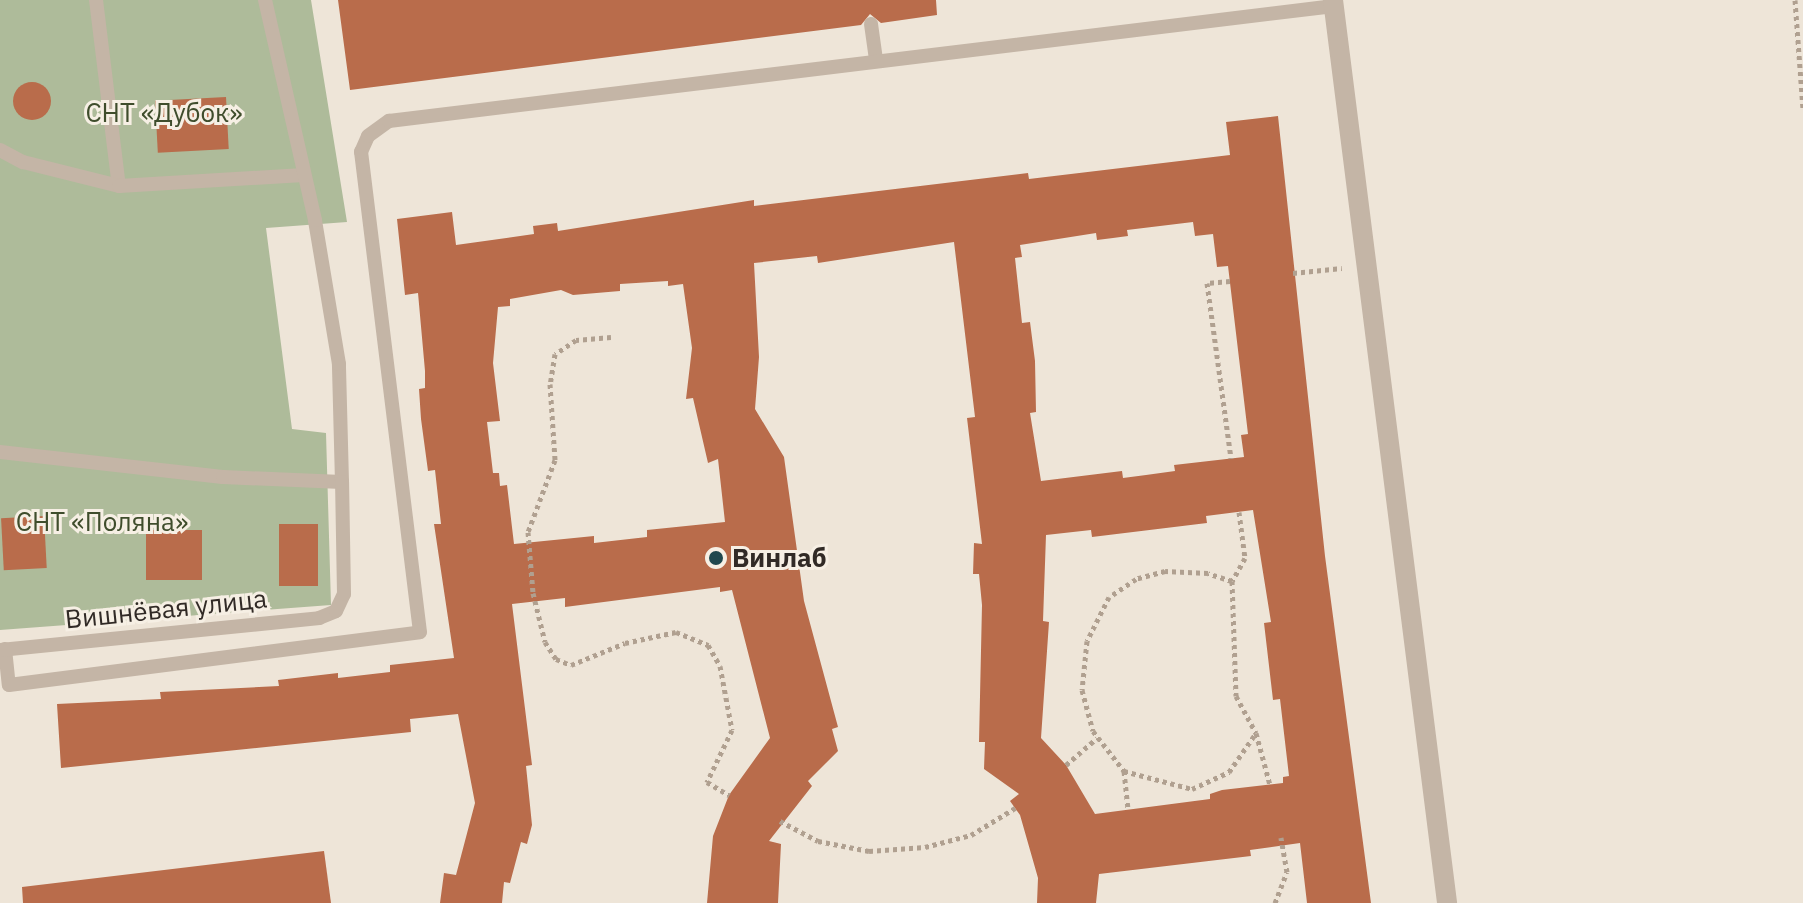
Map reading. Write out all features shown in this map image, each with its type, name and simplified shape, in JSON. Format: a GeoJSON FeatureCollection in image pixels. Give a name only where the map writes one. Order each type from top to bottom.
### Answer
{"type":"FeatureCollection","features":[{"type":"Feature","properties":{"kind":"street"},"geometry":{"type":"LineString","coordinates":[[1333,3],[1447,903]]}},
{"type":"Feature","properties":{"kind":"lane"},"geometry":{"type":"LineString","coordinates":[[96,0],[119,186]]}},
{"type":"Feature","properties":{"kind":"lane"},"geometry":{"type":"LineString","coordinates":[[0,452],[223,477],[342,482],[339,364],[304,175],[265,0]]}},
{"type":"Feature","properties":{"kind":"lane"},"geometry":{"type":"LineString","coordinates":[[2,650],[9,685],[420,632],[361,152],[368,136],[389,121],[1333,3]]}},
{"type":"Feature","properties":{"kind":"lane"},"geometry":{"type":"LineString","coordinates":[[871,24],[876,60]]}},
{"type":"Feature","properties":{"kind":"lane"},"geometry":{"type":"LineString","coordinates":[[0,150],[23,162],[119,186],[304,175]]}},
{"type":"Feature","properties":{"kind":"lane","name":"Вишнёвая улица"},"geometry":{"type":"LineString","coordinates":[[2,650],[319,618],[336,611],[344,594],[342,482]]}},
{"type":"Feature","properties":{"kind":"path"},"geometry":{"type":"LineString","coordinates":[[1795,0],[1803,110]]}},
{"type":"Feature","properties":{"kind":"path"},"geometry":{"type":"LineString","coordinates":[[1293,273],[1367,265]]}},
{"type":"Feature","properties":{"kind":"path"},"geometry":{"type":"LineString","coordinates":[[1230,281],[1207,283],[1231,458]]}},
{"type":"Feature","properties":{"kind":"path"},"geometry":{"type":"LineString","coordinates":[[611,337],[576,340],[555,354],[550,384],[555,460],[528,532],[533,593],[542,630],[556,659],[571,665],[625,643],[676,632],[708,645],[720,666],[732,730],[707,782],[729,795]]}},
{"type":"Feature","properties":{"kind":"path"},"geometry":{"type":"LineString","coordinates":[[1239,512],[1245,558],[1232,581],[1236,696],[1256,733],[1270,785]]}},
{"type":"Feature","properties":{"kind":"path"},"geometry":{"type":"LineString","coordinates":[[1128,809],[1124,771],[1097,738],[1082,690],[1087,641],[1109,597],[1136,579],[1165,571],[1208,573],[1232,581]]}},
{"type":"Feature","properties":{"kind":"path"},"geometry":{"type":"LineString","coordinates":[[1124,771],[1192,789],[1229,772],[1256,733]]}},
{"type":"Feature","properties":{"kind":"path"},"geometry":{"type":"LineString","coordinates":[[1066,765],[1097,738]]}},
{"type":"Feature","properties":{"kind":"path"},"geometry":{"type":"LineString","coordinates":[[780,821],[818,841],[869,851],[925,847],[971,835],[1015,808]]}},
{"type":"Feature","properties":{"kind":"path"},"geometry":{"type":"LineString","coordinates":[[1275,903],[1287,872],[1281,838]]}},
{"type":"Feature","properties":{"kind":"green space"},"geometry":{"type":"Polygon","coordinates":[[[0,0],[311,0],[347,222],[266,228],[292,429],[326,433],[331,605],[0,630],[0,0]]]}},
{"type":"Feature","properties":{"kind":"building"},"geometry":{"type":"Polygon","coordinates":[[[338,0],[936,0],[937,15],[881,23],[870,14],[861,25],[350,90],[338,0]]]}},
{"type":"Feature","properties":{"kind":"building"},"geometry":{"type":"Polygon","coordinates":[[[32,82],[45,88],[51,101],[45,114],[32,120],[19,114],[13,101],[19,88],[32,82]]]}},
{"type":"Feature","properties":{"kind":"building"},"geometry":{"type":"Polygon","coordinates":[[[226,97],[229,149],[158,153],[155,101],[226,97]]]}},
{"type":"Feature","properties":{"kind":"building"},"geometry":{"type":"Polygon","coordinates":[[[1278,116],[1325,556],[1371,903],[1307,903],[1300,843],[1250,850],[1251,856],[1099,874],[1096,903],[1037,903],[1038,878],[1020,815],[1010,801],[1019,794],[984,769],[985,742],[979,742],[982,605],[979,574],[973,574],[974,543],[982,544],[967,418],[975,417],[954,242],[818,263],[817,256],[754,263],[759,357],[755,409],[784,457],[804,601],[838,727],[832,729],[838,751],[808,781],[812,786],[769,841],[781,844],[778,903],[707,903],[713,836],[729,795],[770,738],[732,590],[720,592],[720,587],[565,607],[565,598],[512,604],[532,765],[526,766],[532,825],[527,844],[521,842],[510,883],[504,882],[502,903],[440,903],[444,873],[456,875],[475,803],[458,714],[410,719],[411,732],[61,768],[57,704],[161,699],[160,692],[279,686],[278,680],[338,673],[338,678],[390,672],[390,665],[454,658],[434,524],[441,524],[435,470],[428,471],[421,419],[419,389],[425,388],[425,371],[418,293],[405,295],[397,219],[452,212],[456,245],[534,234],[533,226],[557,223],[558,231],[754,200],[754,206],[1028,173],[1029,179],[1230,155],[1226,122],[1278,116]],[[1193,222],[1127,230],[1128,236],[1113,238],[1097,240],[1096,233],[1020,245],[1022,257],[1015,258],[1022,323],[1030,322],[1035,361],[1036,412],[1030,413],[1041,481],[1122,471],[1123,478],[1175,471],[1174,465],[1244,457],[1241,435],[1248,434],[1228,266],[1217,267],[1213,234],[1195,236],[1193,222]],[[668,281],[620,284],[620,291],[573,295],[561,290],[510,299],[510,306],[498,307],[493,363],[500,421],[487,422],[493,473],[499,473],[500,486],[507,485],[514,544],[594,536],[594,543],[647,537],[647,530],[725,522],[718,459],[708,463],[693,398],[686,399],[692,348],[683,284],[668,286],[668,281]],[[1253,510],[1206,516],[1207,523],[1092,537],[1091,530],[1046,535],[1043,621],[1049,622],[1041,738],[1066,765],[1095,814],[1210,799],[1210,794],[1222,790],[1283,783],[1283,777],[1289,776],[1280,699],[1273,700],[1264,623],[1271,622],[1253,510]]]}},
{"type":"Feature","properties":{"kind":"building"},"geometry":{"type":"Polygon","coordinates":[[[44,516],[47,568],[4,570],[1,518],[44,516]]]}},
{"type":"Feature","properties":{"kind":"building"},"geometry":{"type":"Polygon","coordinates":[[[279,524],[318,524],[318,586],[279,586],[279,524]]]}},
{"type":"Feature","properties":{"kind":"building"},"geometry":{"type":"Polygon","coordinates":[[[146,530],[202,530],[202,580],[146,580],[146,530]]]}},
{"type":"Feature","properties":{"kind":"building"},"geometry":{"type":"Polygon","coordinates":[[[324,851],[331,903],[23,903],[22,887],[324,851]]]}},
{"type":"Feature","properties":{"kind":"place","name":"Винлаб"},"geometry":{"type":"Point","coordinates":[716,558]}},
{"type":"Feature","properties":{"kind":"park label","name":"СНТ «Дубок»"},"geometry":{"type":"Point","coordinates":[164,113]}},
{"type":"Feature","properties":{"kind":"park label","name":"СНТ «Поляна»"},"geometry":{"type":"Point","coordinates":[102,522]}}]}
